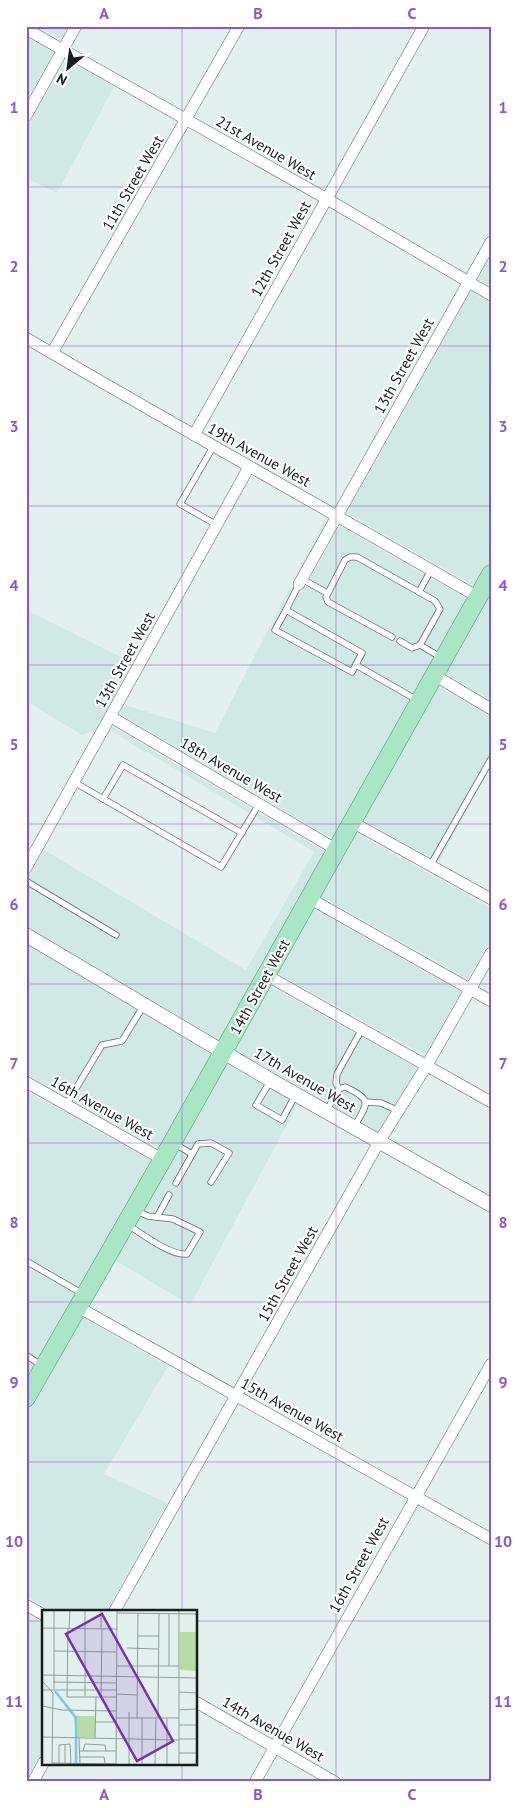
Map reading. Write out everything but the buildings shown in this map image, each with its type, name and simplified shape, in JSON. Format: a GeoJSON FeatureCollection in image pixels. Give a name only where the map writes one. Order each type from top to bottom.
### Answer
{"type":"FeatureCollection","features":[{"type":"Feature","properties":{"kind":"main road","name":"14th Street West"},"geometry":{"type":"LineString","coordinates":[[26,1398],[172,1143],[491,574]]}},
{"type":"Feature","properties":{"kind":"street"},"geometry":{"type":"LineString","coordinates":[[26,116],[76,26]]}},
{"type":"Feature","properties":{"kind":"street","name":"11th Street West"},"geometry":{"type":"LineString","coordinates":[[52,353],[239,26]]}},
{"type":"Feature","properties":{"kind":"street","name":"12th Street West"},"geometry":{"type":"LineString","coordinates":[[194,435],[424,26]]}},
{"type":"Feature","properties":{"kind":"street","name":"21st Avenue West"},"geometry":{"type":"LineString","coordinates":[[26,29],[327,199],[491,295]]}},
{"type":"Feature","properties":{"kind":"street","name":"13th Street West"},"geometry":{"type":"LineString","coordinates":[[301,581],[491,242]]}},
{"type":"Feature","properties":{"kind":"street","name":"19th Avenue West"},"geometry":{"type":"LineString","coordinates":[[26,338],[213,447],[338,516],[478,597]]}},
{"type":"Feature","properties":{"kind":"street","name":"13th Street West"},"geometry":{"type":"LineString","coordinates":[[26,868],[249,467]]}},
{"type":"Feature","properties":{"kind":"street"},"geometry":{"type":"LineString","coordinates":[[434,675],[491,709]]}},
{"type":"Feature","properties":{"kind":"street","name":"18th Avenue West"},"geometry":{"type":"LineString","coordinates":[[111,717],[337,850]]}},
{"type":"Feature","properties":{"kind":"street"},"geometry":{"type":"LineString","coordinates":[[352,822],[491,899]]}},
{"type":"Feature","properties":{"kind":"street"},"geometry":{"type":"LineString","coordinates":[[310,898],[491,1000]]}},
{"type":"Feature","properties":{"kind":"street","name":"17th Avenue West"},"geometry":{"type":"LineString","coordinates":[[26,935],[296,1094],[491,1205]]}},
{"type":"Feature","properties":{"kind":"street","name":"15th Street West"},"geometry":{"type":"LineString","coordinates":[[115,1610],[380,1142],[427,1065],[491,953]]}},
{"type":"Feature","properties":{"kind":"street"},"geometry":{"type":"LineString","coordinates":[[266,975],[491,1102]]}},
{"type":"Feature","properties":{"kind":"street","name":"16th Avenue West"},"geometry":{"type":"LineString","coordinates":[[26,1082],[162,1159]]}},
{"type":"Feature","properties":{"kind":"street","name":"15th Avenue West"},"geometry":{"type":"LineString","coordinates":[[82,1301],[236,1396],[491,1539]]}},
{"type":"Feature","properties":{"kind":"street","name":"16th Street West"},"geometry":{"type":"LineString","coordinates":[[255,1782],[491,1364]]}},
{"type":"Feature","properties":{"kind":"street"},"geometry":{"type":"LineString","coordinates":[[26,1605],[42,1614]]}},
{"type":"Feature","properties":{"kind":"street","name":"14th Avenue West"},"geometry":{"type":"LineString","coordinates":[[198,1703],[336,1782]]}},
{"type":"Feature","properties":{"kind":"street"},"geometry":{"type":"LineString","coordinates":[[33,1782],[42,1766]]}},
{"type":"Feature","properties":{"kind":"lane"},"geometry":{"type":"LineString","coordinates":[[213,447],[180,504],[217,525]]}},
{"type":"Feature","properties":{"kind":"lane"},"geometry":{"type":"LineString","coordinates":[[392,637],[328,602],[327,593],[346,560],[350,557],[357,557],[435,601],[440,609],[420,646]]}},
{"type":"Feature","properties":{"kind":"lane"},"geometry":{"type":"LineString","coordinates":[[419,592],[431,570]]}},
{"type":"Feature","properties":{"kind":"lane"},"geometry":{"type":"LineString","coordinates":[[286,610],[362,654],[352,672],[275,630],[301,581],[327,593]]}},
{"type":"Feature","properties":{"kind":"lane"},"geometry":{"type":"LineString","coordinates":[[400,641],[412,648],[420,646],[444,659]]}},
{"type":"Feature","properties":{"kind":"lane"},"geometry":{"type":"LineString","coordinates":[[356,665],[420,701]]}},
{"type":"Feature","properties":{"kind":"lane"},"geometry":{"type":"LineString","coordinates":[[430,866],[491,758]]}},
{"type":"Feature","properties":{"kind":"lane"},"geometry":{"type":"LineString","coordinates":[[103,799],[123,765],[242,833]]}},
{"type":"Feature","properties":{"kind":"lane"},"geometry":{"type":"LineString","coordinates":[[74,782],[221,867],[259,804]]}},
{"type":"Feature","properties":{"kind":"lane"},"geometry":{"type":"LineString","coordinates":[[26,882],[116,935]]}},
{"type":"Feature","properties":{"kind":"lane"},"geometry":{"type":"LineString","coordinates":[[66,1105],[102,1045],[122,1041],[144,1005]]}},
{"type":"Feature","properties":{"kind":"lane"},"geometry":{"type":"LineString","coordinates":[[339,1089],[336,1083],[337,1074],[362,1029]]}},
{"type":"Feature","properties":{"kind":"lane"},"geometry":{"type":"LineString","coordinates":[[272,1080],[256,1105],[282,1120],[296,1094]]}},
{"type":"Feature","properties":{"kind":"lane"},"geometry":{"type":"LineString","coordinates":[[326,1111],[339,1089],[345,1087],[355,1092],[362,1096],[366,1106],[354,1127]]}},
{"type":"Feature","properties":{"kind":"lane"},"geometry":{"type":"LineString","coordinates":[[366,1102],[381,1103],[398,1111]]}},
{"type":"Feature","properties":{"kind":"lane"},"geometry":{"type":"LineString","coordinates":[[172,1143],[192,1154]]}},
{"type":"Feature","properties":{"kind":"lane"},"geometry":{"type":"LineString","coordinates":[[176,1183],[198,1144],[211,1143],[229,1153],[211,1182]]}},
{"type":"Feature","properties":{"kind":"lane"},"geometry":{"type":"LineString","coordinates":[[157,1217],[169,1195]]}},
{"type":"Feature","properties":{"kind":"lane"},"geometry":{"type":"LineString","coordinates":[[148,1216],[173,1219],[200,1232],[187,1254],[181,1254],[163,1246],[130,1217],[148,1216]]}},
{"type":"Feature","properties":{"kind":"lane"},"geometry":{"type":"LineString","coordinates":[[26,1261],[82,1301]]}},
{"type":"Feature","properties":{"kind":"lane"},"geometry":{"type":"LineString","coordinates":[[26,1355],[44,1366]]}},
{"type":"Feature","properties":{"kind":"shaded area"},"geometry":{"type":"Polygon","coordinates":[[[37,26],[69,26],[61,39],[37,26]]]}},
{"type":"Feature","properties":{"kind":"shaded area"},"geometry":{"type":"Polygon","coordinates":[[[26,37],[54,52],[26,102],[26,37]]]}},
{"type":"Feature","properties":{"kind":"shaded area"},"geometry":{"type":"Polygon","coordinates":[[[66,59],[114,87],[57,193],[26,178],[26,129],[66,59]]]}},
{"type":"Feature","properties":{"kind":"shaded area"},"geometry":{"type":"Polygon","coordinates":[[[491,255],[491,286],[478,279],[491,255]]]}},
{"type":"Feature","properties":{"kind":"shaded area"},"geometry":{"type":"Polygon","coordinates":[[[470,292],[491,303],[491,561],[476,587],[347,513],[470,292]]]}},
{"type":"Feature","properties":{"kind":"shaded area"},"geometry":{"type":"Polygon","coordinates":[[[326,517],[329,519],[290,587],[326,517]]]}},
{"type":"Feature","properties":{"kind":"shaded area"},"geometry":{"type":"Polygon","coordinates":[[[340,526],[469,600],[335,840],[120,714],[125,705],[215,733],[290,587],[302,593],[340,526]]]}},
{"type":"Feature","properties":{"kind":"shaded area"},"geometry":{"type":"Polygon","coordinates":[[[491,587],[491,700],[443,672],[491,587]]]}},
{"type":"Feature","properties":{"kind":"shaded area"},"geometry":{"type":"Polygon","coordinates":[[[26,610],[131,662],[126,675],[96,730],[82,735],[26,701],[26,610]]]}},
{"type":"Feature","properties":{"kind":"shaded area"},"geometry":{"type":"Polygon","coordinates":[[[436,685],[491,717],[491,766],[439,862],[361,819],[436,685]]]}},
{"type":"Feature","properties":{"kind":"shaded area"},"geometry":{"type":"Polygon","coordinates":[[[113,727],[327,853],[221,1041],[26,927],[26,881],[44,850],[246,970],[314,852],[146,753],[111,730],[113,727]]]}},
{"type":"Feature","properties":{"kind":"shaded area"},"geometry":{"type":"Polygon","coordinates":[[[354,832],[491,908],[491,939],[468,979],[319,895],[354,832]]]}},
{"type":"Feature","properties":{"kind":"shaded area"},"geometry":{"type":"Polygon","coordinates":[[[312,908],[461,992],[425,1055],[275,972],[312,908]]]}},
{"type":"Feature","properties":{"kind":"shaded area"},"geometry":{"type":"Polygon","coordinates":[[[26,944],[214,1054],[160,1149],[26,1074],[26,944]]]}},
{"type":"Feature","properties":{"kind":"shaded area"},"geometry":{"type":"Polygon","coordinates":[[[268,985],[417,1068],[378,1132],[232,1048],[268,985]]]}},
{"type":"Feature","properties":{"kind":"shaded area"},"geometry":{"type":"Polygon","coordinates":[[[225,1061],[298,1104],[190,1305],[113,1259],[225,1061]]]}},
{"type":"Feature","properties":{"kind":"shaded area"},"geometry":{"type":"Polygon","coordinates":[[[26,1091],[153,1162],[26,1387],[26,1091]]]}},
{"type":"Feature","properties":{"kind":"shaded area"},"geometry":{"type":"Polygon","coordinates":[[[81,1317],[168,1366],[104,1474],[167,1503],[107,1610],[50,1610],[26,1596],[26,1413],[81,1317]]]}},
{"type":"Feature","properties":{"kind":"shaded area"},"geometry":{"type":"Polygon","coordinates":[[[26,1614],[42,1623],[42,1752],[26,1780],[26,1614]]]}}]}
